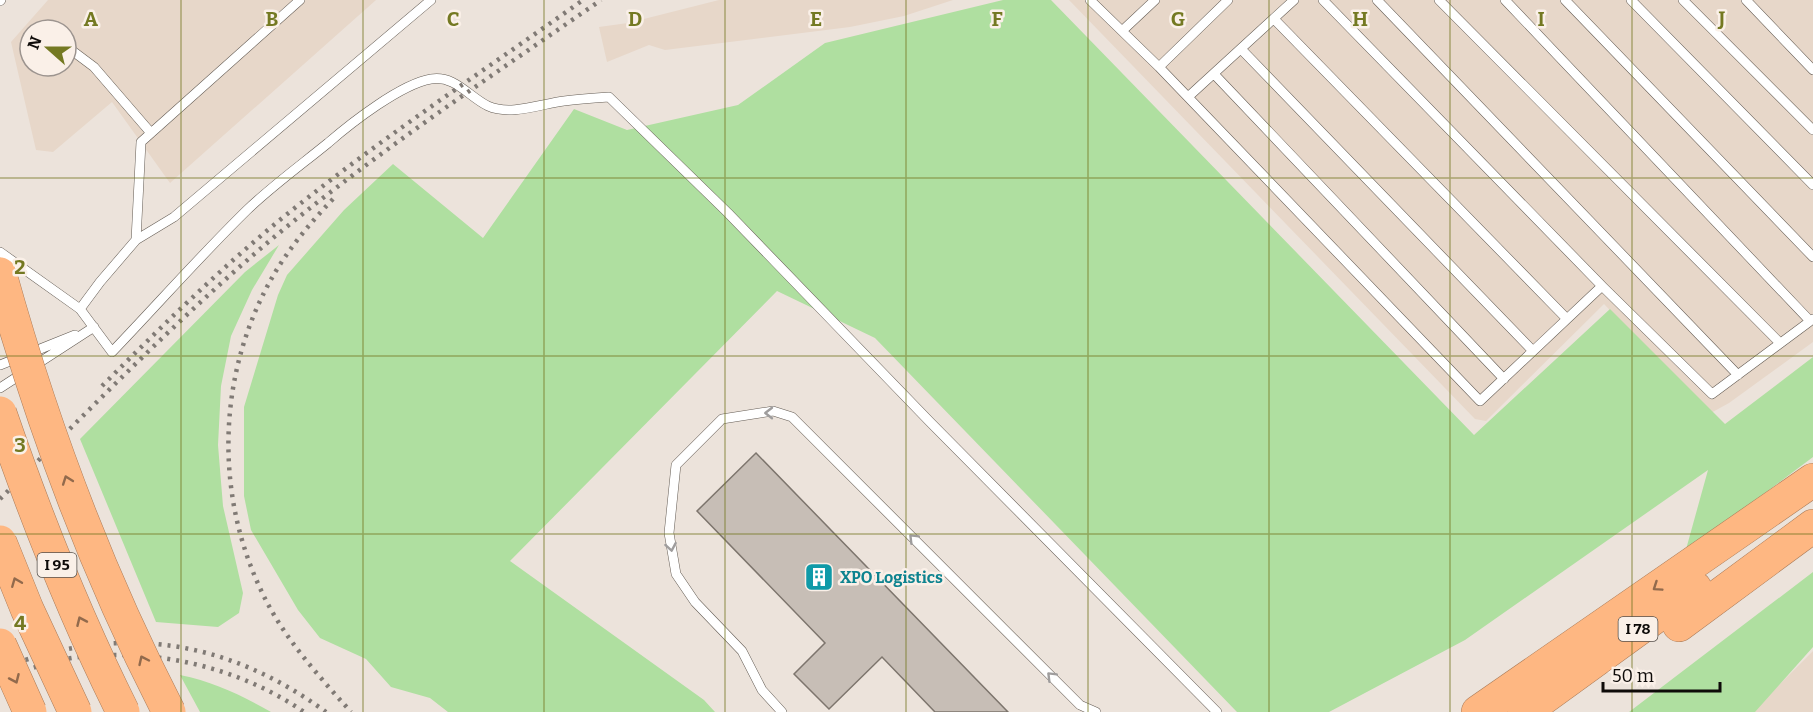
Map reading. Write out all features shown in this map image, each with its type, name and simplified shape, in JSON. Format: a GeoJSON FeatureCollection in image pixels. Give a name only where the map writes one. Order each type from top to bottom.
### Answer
{"type":"FeatureCollection","features":[{"type":"Feature","properties":{"kind":"highway"},"geometry":{"type":"LineString","coordinates":[[0,274],[36,392],[78,510],[131,634],[169,712]]}},
{"type":"Feature","properties":{"kind":"highway","name":"I 95"},"geometry":{"type":"LineString","coordinates":[[0,413],[62,576],[123,712]]}},
{"type":"Feature","properties":{"kind":"highway"},"geometry":{"type":"LineString","coordinates":[[1478,712],[1813,480]]}},
{"type":"Feature","properties":{"kind":"highway","name":"I 78"},"geometry":{"type":"LineString","coordinates":[[1557,712],[1758,555],[1813,499]]}},
{"type":"Feature","properties":{"kind":"highway","name":"I 78"},"geometry":{"type":"LineString","coordinates":[[1524,712],[1758,555],[1813,526]]}},
{"type":"Feature","properties":{"kind":"highway","name":"I 95"},"geometry":{"type":"LineString","coordinates":[[0,542],[27,609],[75,712]]}},
{"type":"Feature","properties":{"kind":"highway"},"geometry":{"type":"LineString","coordinates":[[0,645],[30,712]]}},
{"type":"Feature","properties":{"kind":"lane"},"geometry":{"type":"LineString","coordinates":[[136,240],[141,142],[300,0]]}},
{"type":"Feature","properties":{"kind":"lane"},"geometry":{"type":"LineString","coordinates":[[80,309],[136,240],[174,217],[431,0]]}},
{"type":"Feature","properties":{"kind":"lane"},"geometry":{"type":"LineString","coordinates":[[1090,0],[1159,67],[1480,401],[1602,286]]}},
{"type":"Feature","properties":{"kind":"lane"},"geometry":{"type":"LineString","coordinates":[[1122,31],[1155,0]]}},
{"type":"Feature","properties":{"kind":"lane"},"geometry":{"type":"LineString","coordinates":[[1159,67],[1228,0]]}},
{"type":"Feature","properties":{"kind":"lane"},"geometry":{"type":"LineString","coordinates":[[1188,97],[1294,0]]}},
{"type":"Feature","properties":{"kind":"lane"},"geometry":{"type":"LineString","coordinates":[[1323,0],[1602,286],[1712,394],[1811,320],[1505,0]]}},
{"type":"Feature","properties":{"kind":"lane"},"geometry":{"type":"LineString","coordinates":[[1377,0],[1738,375]]}},
{"type":"Feature","properties":{"kind":"lane"},"geometry":{"type":"LineString","coordinates":[[1439,0],[1780,343]]}},
{"type":"Feature","properties":{"kind":"lane"},"geometry":{"type":"LineString","coordinates":[[1565,0],[1813,257]]}},
{"type":"Feature","properties":{"kind":"lane"},"geometry":{"type":"LineString","coordinates":[[1631,0],[1813,185]]}},
{"type":"Feature","properties":{"kind":"lane"},"geometry":{"type":"LineString","coordinates":[[1683,0],[1813,130]]}},
{"type":"Feature","properties":{"kind":"lane"},"geometry":{"type":"LineString","coordinates":[[1746,0],[1813,70]]}},
{"type":"Feature","properties":{"kind":"lane"},"geometry":{"type":"LineString","coordinates":[[1274,19],[1567,319]]}},
{"type":"Feature","properties":{"kind":"lane"},"geometry":{"type":"LineString","coordinates":[[1241,49],[1533,351]]}},
{"type":"Feature","properties":{"kind":"lane"},"geometry":{"type":"LineString","coordinates":[[78,55],[94,66],[151,133]]}},
{"type":"Feature","properties":{"kind":"lane"},"geometry":{"type":"LineString","coordinates":[[1214,74],[1504,379]]}},
{"type":"Feature","properties":{"kind":"lane"},"geometry":{"type":"LineString","coordinates":[[0,252],[80,309],[112,352],[248,210],[351,123],[413,85],[431,79],[451,82],[488,106],[499,109],[609,97],[728,213],[930,422],[1217,712]]}},
{"type":"Feature","properties":{"kind":"lane"},"geometry":{"type":"LineString","coordinates":[[0,365],[94,327]]}},
{"type":"Feature","properties":{"kind":"lane"},"geometry":{"type":"LineString","coordinates":[[0,388],[94,327]]}},
{"type":"Feature","properties":{"kind":"lane"},"geometry":{"type":"LineString","coordinates":[[782,712],[762,690],[742,651],[695,602],[676,574],[669,533],[676,465],[722,419],[773,411],[792,417],[1081,709],[1096,712]]}},
{"type":"Feature","properties":{"kind":"shaded area"},"geometry":{"type":"Polygon","coordinates":[[[48,0],[376,0],[170,183],[112,102],[53,152],[36,150],[19,78],[78,78],[78,18],[32,18],[48,0]]]}},
{"type":"Feature","properties":{"kind":"shaded area"},"geometry":{"type":"Polygon","coordinates":[[[719,0],[953,0],[904,16],[850,27],[665,50],[649,45],[607,62],[599,27],[628,23],[719,0]]]}},
{"type":"Feature","properties":{"kind":"shaded area"},"geometry":{"type":"Polygon","coordinates":[[[1069,0],[1813,0],[1813,342],[1729,403],[1709,414],[1604,304],[1486,421],[1475,419],[1069,0]]]}},
{"type":"Feature","properties":{"kind":"shaded area"},"geometry":{"type":"Polygon","coordinates":[[[18,34],[18,72],[11,42],[18,34]]]}},
{"type":"Feature","properties":{"kind":"shaded area"},"geometry":{"type":"Polygon","coordinates":[[[1813,651],[1813,712],[1752,712],[1813,651]]]}},
{"type":"Feature","properties":{"kind":"green space"},"geometry":{"type":"Polygon","coordinates":[[[1003,0],[1051,0],[1474,435],[1610,309],[1725,424],[1813,357],[1813,457],[1685,553],[1708,470],[1465,640],[1329,712],[1237,712],[875,338],[777,291],[510,561],[704,700],[715,712],[448,712],[430,698],[391,687],[366,659],[320,638],[298,610],[251,530],[244,496],[244,407],[278,295],[287,275],[344,210],[393,164],[483,238],[574,109],[627,130],[738,105],[825,43],[1003,0]]]}},
{"type":"Feature","properties":{"kind":"green space"},"geometry":{"type":"Polygon","coordinates":[[[279,245],[252,290],[231,336],[221,386],[218,445],[223,506],[243,593],[239,613],[218,627],[156,622],[80,439],[245,272],[279,245]]]}},
{"type":"Feature","properties":{"kind":"green space"},"geometry":{"type":"Polygon","coordinates":[[[1813,572],[1813,647],[1755,712],[1629,712],[1813,572]]]}},
{"type":"Feature","properties":{"kind":"green space"},"geometry":{"type":"Polygon","coordinates":[[[180,675],[227,690],[271,712],[200,712],[180,675]]]}},
{"type":"Feature","properties":{"kind":"building","name":"XPO Logistics"},"geometry":{"type":"Polygon","coordinates":[[[756,453],[1008,712],[935,712],[882,657],[829,709],[794,674],[825,643],[697,511],[756,453]]]}},
{"type":"Feature","properties":{"kind":"railway"},"geometry":{"type":"LineString","coordinates":[[102,386],[203,287],[283,218],[377,145],[583,0]]}},
{"type":"Feature","properties":{"kind":"railway"},"geometry":{"type":"LineString","coordinates":[[0,499],[168,333],[273,238],[393,145],[601,0]]}},
{"type":"Feature","properties":{"kind":"railway"},"geometry":{"type":"LineString","coordinates":[[333,199],[291,248],[259,303],[244,342],[234,383],[229,424],[229,466],[234,508],[245,549],[260,588],[289,638],[351,712]]}},
{"type":"Feature","properties":{"kind":"railway"},"geometry":{"type":"LineString","coordinates":[[0,669],[43,655],[86,646],[128,643],[169,646],[209,654],[249,668],[288,687],[326,712]]}},
{"type":"Feature","properties":{"kind":"railway"},"geometry":{"type":"LineString","coordinates":[[0,680],[43,665],[77,657],[145,656],[201,666],[228,674],[255,684],[304,712]]}},
{"type":"Feature","properties":{"kind":"place","name":"XPO Logistics"},"geometry":{"type":"Point","coordinates":[819,577]}}]}
